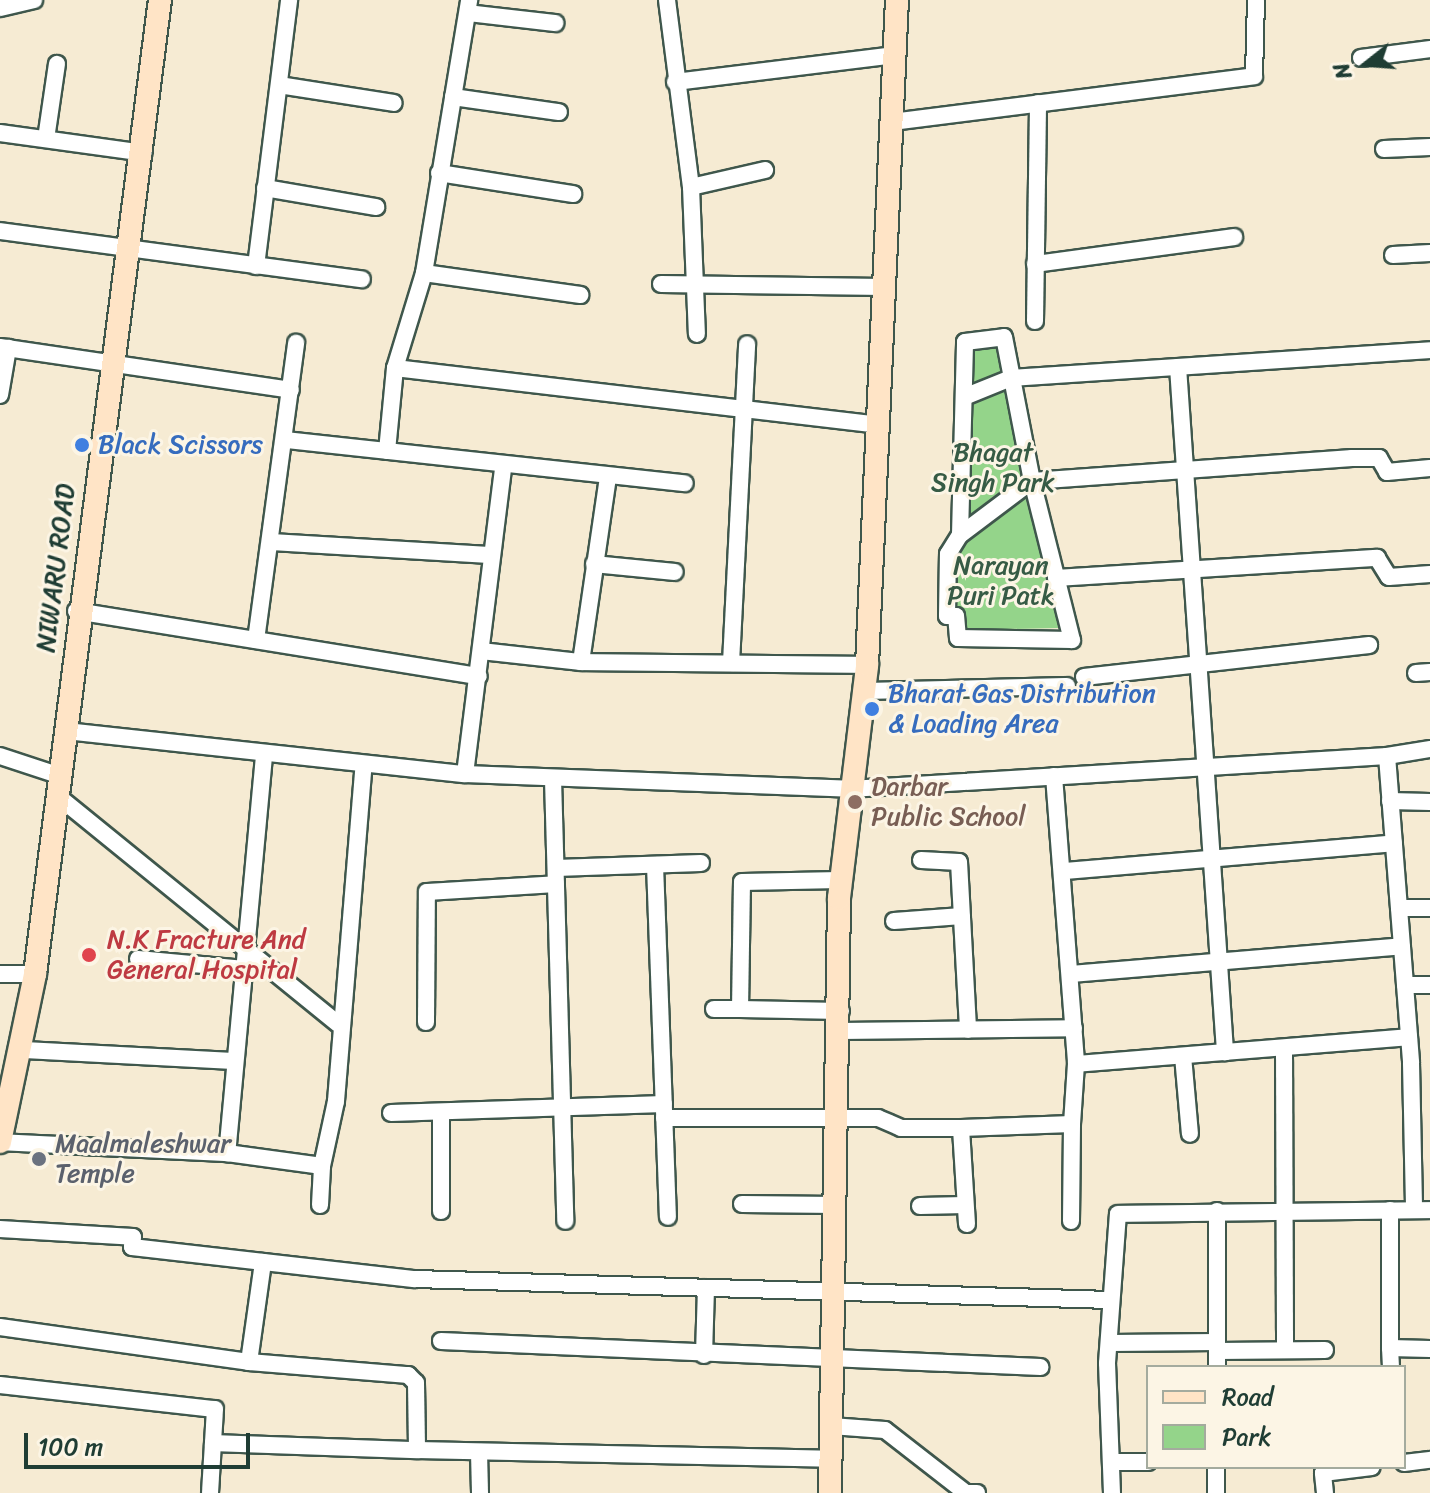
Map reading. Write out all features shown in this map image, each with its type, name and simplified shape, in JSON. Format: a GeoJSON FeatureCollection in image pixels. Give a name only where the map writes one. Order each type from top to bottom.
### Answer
{"type":"FeatureCollection","features":[{"type":"Feature","properties":{"kind":"street"},"geometry":{"type":"LineString","coordinates":[[0,8],[34,0]]}},
{"type":"Feature","properties":{"kind":"street","name":"NIWARU ROAD"},"geometry":{"type":"LineString","coordinates":[[0,1142],[23,1050],[35,974],[60,787],[76,611],[144,153],[160,0]]}},
{"type":"Feature","properties":{"kind":"street"},"geometry":{"type":"LineString","coordinates":[[256,266],[289,0]]}},
{"type":"Feature","properties":{"kind":"street"},"geometry":{"type":"LineString","coordinates":[[667,0],[675,82],[691,187],[698,284],[697,334]]}},
{"type":"Feature","properties":{"kind":"street"},"geometry":{"type":"LineString","coordinates":[[830,1493],[841,1021],[840,880],[867,665],[897,0]]}},
{"type":"Feature","properties":{"kind":"street"},"geometry":{"type":"LineString","coordinates":[[892,122],[1254,76],[1256,0]]}},
{"type":"Feature","properties":{"kind":"street"},"geometry":{"type":"LineString","coordinates":[[387,451],[395,368],[424,273],[468,7],[555,23]]}},
{"type":"Feature","properties":{"kind":"street"},"geometry":{"type":"LineString","coordinates":[[1361,58],[1430,49]]}},
{"type":"Feature","properties":{"kind":"street"},"geometry":{"type":"LineString","coordinates":[[675,82],[895,55]]}},
{"type":"Feature","properties":{"kind":"street"},"geometry":{"type":"LineString","coordinates":[[46,139],[57,64]]}},
{"type":"Feature","properties":{"kind":"street"},"geometry":{"type":"LineString","coordinates":[[279,85],[394,103]]}},
{"type":"Feature","properties":{"kind":"street"},"geometry":{"type":"LineString","coordinates":[[453,97],[559,112]]}},
{"type":"Feature","properties":{"kind":"street"},"geometry":{"type":"LineString","coordinates":[[1035,321],[1038,103]]}},
{"type":"Feature","properties":{"kind":"street"},"geometry":{"type":"LineString","coordinates":[[0,133],[144,153]]}},
{"type":"Feature","properties":{"kind":"street"},"geometry":{"type":"LineString","coordinates":[[1384,149],[1430,147]]}},
{"type":"Feature","properties":{"kind":"street"},"geometry":{"type":"LineString","coordinates":[[691,187],[765,170]]}},
{"type":"Feature","properties":{"kind":"street"},"geometry":{"type":"LineString","coordinates":[[439,173],[573,194]]}},
{"type":"Feature","properties":{"kind":"street"},"geometry":{"type":"LineString","coordinates":[[265,188],[376,207]]}},
{"type":"Feature","properties":{"kind":"street"},"geometry":{"type":"LineString","coordinates":[[0,231],[362,279]]}},
{"type":"Feature","properties":{"kind":"street"},"geometry":{"type":"LineString","coordinates":[[1035,264],[1234,237]]}},
{"type":"Feature","properties":{"kind":"street"},"geometry":{"type":"LineString","coordinates":[[1393,255],[1430,253]]}},
{"type":"Feature","properties":{"kind":"street"},"geometry":{"type":"LineString","coordinates":[[424,273],[580,295]]}},
{"type":"Feature","properties":{"kind":"street"},"geometry":{"type":"LineString","coordinates":[[661,284],[884,287]]}},
{"type":"Feature","properties":{"kind":"street"},"geometry":{"type":"LineString","coordinates":[[1004,337],[1032,481],[1072,640],[958,638],[956,616],[947,616],[948,569],[960,535],[964,397],[965,342],[1004,337]]}},
{"type":"Feature","properties":{"kind":"street"},"geometry":{"type":"LineString","coordinates":[[256,640],[286,440],[296,343]]}},
{"type":"Feature","properties":{"kind":"street"},"geometry":{"type":"LineString","coordinates":[[731,663],[747,344]]}},
{"type":"Feature","properties":{"kind":"street"},"geometry":{"type":"LineString","coordinates":[[0,395],[4,348],[291,390]]}},
{"type":"Feature","properties":{"kind":"street"},"geometry":{"type":"LineString","coordinates":[[964,397],[1011,378],[1430,350]]}},
{"type":"Feature","properties":{"kind":"street"},"geometry":{"type":"LineString","coordinates":[[1178,367],[1203,767],[1221,957],[1225,1052]]}},
{"type":"Feature","properties":{"kind":"street"},"geometry":{"type":"LineString","coordinates":[[395,368],[878,425]]}},
{"type":"Feature","properties":{"kind":"street"},"geometry":{"type":"LineString","coordinates":[[286,440],[503,468],[685,483]]}},
{"type":"Feature","properties":{"kind":"street"},"geometry":{"type":"LineString","coordinates":[[960,535],[1032,481],[1352,458],[1379,458],[1387,472],[1430,468]]}},
{"type":"Feature","properties":{"kind":"street"},"geometry":{"type":"LineString","coordinates":[[465,774],[503,468]]}},
{"type":"Feature","properties":{"kind":"street"},"geometry":{"type":"LineString","coordinates":[[581,662],[608,478]]}},
{"type":"Feature","properties":{"kind":"street"},"geometry":{"type":"LineString","coordinates":[[271,542],[490,555]]}},
{"type":"Feature","properties":{"kind":"street"},"geometry":{"type":"LineString","coordinates":[[1056,578],[1377,558],[1389,577],[1430,574]]}},
{"type":"Feature","properties":{"kind":"street"},"geometry":{"type":"LineString","coordinates":[[594,564],[675,572]]}},
{"type":"Feature","properties":{"kind":"street"},"geometry":{"type":"LineString","coordinates":[[76,611],[479,676]]}},
{"type":"Feature","properties":{"kind":"street"},"geometry":{"type":"LineString","coordinates":[[1084,677],[1369,645]]}},
{"type":"Feature","properties":{"kind":"street"},"geometry":{"type":"LineString","coordinates":[[481,651],[581,662],[867,665]]}},
{"type":"Feature","properties":{"kind":"street"},"geometry":{"type":"LineString","coordinates":[[864,691],[1067,686]]}},
{"type":"Feature","properties":{"kind":"street"},"geometry":{"type":"LineString","coordinates":[[66,731],[264,756],[465,774],[850,789],[1387,756],[1430,749]]}},
{"type":"Feature","properties":{"kind":"street"},"geometry":{"type":"LineString","coordinates":[[0,756],[60,787],[338,1024]]}},
{"type":"Feature","properties":{"kind":"street"},"geometry":{"type":"LineString","coordinates":[[227,1153],[264,756]]}},
{"type":"Feature","properties":{"kind":"street"},"geometry":{"type":"LineString","coordinates":[[1112,1493],[1110,1300],[1118,1214],[1422,1210],[1387,756]]}},
{"type":"Feature","properties":{"kind":"street"},"geometry":{"type":"LineString","coordinates":[[320,1205],[322,1166],[336,1101],[338,1024],[364,764]]}},
{"type":"Feature","properties":{"kind":"street"},"geometry":{"type":"LineString","coordinates":[[1054,776],[1064,871],[1076,1064],[1071,1221]]}},
{"type":"Feature","properties":{"kind":"street"},"geometry":{"type":"LineString","coordinates":[[553,779],[565,1221]]}},
{"type":"Feature","properties":{"kind":"street"},"geometry":{"type":"LineString","coordinates":[[1390,801],[1430,802]]}},
{"type":"Feature","properties":{"kind":"street"},"geometry":{"type":"LineString","coordinates":[[1064,871],[1211,856],[1394,843]]}},
{"type":"Feature","properties":{"kind":"street"},"geometry":{"type":"LineString","coordinates":[[921,860],[957,859],[968,1030]]}},
{"type":"Feature","properties":{"kind":"street"},"geometry":{"type":"LineString","coordinates":[[426,1022],[427,892],[655,865],[701,863]]}},
{"type":"Feature","properties":{"kind":"street"},"geometry":{"type":"LineString","coordinates":[[655,865],[668,1217]]}},
{"type":"Feature","properties":{"kind":"street"},"geometry":{"type":"LineString","coordinates":[[740,1009],[742,882],[840,880]]}},
{"type":"Feature","properties":{"kind":"street"},"geometry":{"type":"LineString","coordinates":[[1399,908],[1430,908]]}},
{"type":"Feature","properties":{"kind":"street"},"geometry":{"type":"LineString","coordinates":[[894,921],[962,916]]}},
{"type":"Feature","properties":{"kind":"street"},"geometry":{"type":"LineString","coordinates":[[1071,974],[1221,957],[1402,946]]}},
{"type":"Feature","properties":{"kind":"street"},"geometry":{"type":"LineString","coordinates":[[138,959],[245,969]]}},
{"type":"Feature","properties":{"kind":"street"},"geometry":{"type":"LineString","coordinates":[[0,974],[35,974]]}},
{"type":"Feature","properties":{"kind":"street"},"geometry":{"type":"LineString","coordinates":[[1405,985],[1430,985]]}},
{"type":"Feature","properties":{"kind":"street"},"geometry":{"type":"LineString","coordinates":[[714,1009],[968,1030],[1074,1028]]}},
{"type":"Feature","properties":{"kind":"street"},"geometry":{"type":"LineString","coordinates":[[1076,1064],[1409,1037]]}},
{"type":"Feature","properties":{"kind":"street"},"geometry":{"type":"LineString","coordinates":[[1284,1049],[1287,1211],[1285,1349]]}},
{"type":"Feature","properties":{"kind":"street"},"geometry":{"type":"LineString","coordinates":[[23,1050],[235,1061]]}},
{"type":"Feature","properties":{"kind":"street"},"geometry":{"type":"LineString","coordinates":[[1183,1056],[1190,1134]]}},
{"type":"Feature","properties":{"kind":"street"},"geometry":{"type":"LineString","coordinates":[[391,1113],[562,1108],[839,1117],[961,1128],[1072,1124]]}},
{"type":"Feature","properties":{"kind":"street"},"geometry":{"type":"LineString","coordinates":[[441,1112],[441,1211]]}},
{"type":"Feature","properties":{"kind":"street"},"geometry":{"type":"LineString","coordinates":[[961,1128],[967,1224]]}},
{"type":"Feature","properties":{"kind":"street"},"geometry":{"type":"LineString","coordinates":[[0,1142],[227,1153],[322,1166]]}},
{"type":"Feature","properties":{"kind":"street"},"geometry":{"type":"LineString","coordinates":[[742,1204],[837,1205]]}},
{"type":"Feature","properties":{"kind":"street"},"geometry":{"type":"LineString","coordinates":[[920,1206],[965,1205]]}},
{"type":"Feature","properties":{"kind":"street"},"geometry":{"type":"LineString","coordinates":[[1390,1210],[1391,1365]]}},
{"type":"Feature","properties":{"kind":"street"},"geometry":{"type":"LineString","coordinates":[[1217,1211],[1217,1353]]}},
{"type":"Feature","properties":{"kind":"street"},"geometry":{"type":"LineString","coordinates":[[0,1229],[133,1237],[132,1247],[415,1279],[1110,1300]]}},
{"type":"Feature","properties":{"kind":"street"},"geometry":{"type":"LineString","coordinates":[[249,1362],[263,1262]]}},
{"type":"Feature","properties":{"kind":"street"},"geometry":{"type":"LineString","coordinates":[[704,1355],[706,1288]]}},
{"type":"Feature","properties":{"kind":"street"},"geometry":{"type":"LineString","coordinates":[[0,1327],[249,1362],[414,1377],[417,1450]]}},
{"type":"Feature","properties":{"kind":"street"},"geometry":{"type":"LineString","coordinates":[[441,1341],[704,1355],[1040,1367]]}},
{"type":"Feature","properties":{"kind":"street"},"geometry":{"type":"LineString","coordinates":[[1111,1343],[1217,1353],[1325,1350]]}},
{"type":"Feature","properties":{"kind":"street"},"geometry":{"type":"LineString","coordinates":[[1390,1348],[1430,1349]]}},
{"type":"Feature","properties":{"kind":"street"},"geometry":{"type":"LineString","coordinates":[[0,1385],[215,1409],[210,1493]]}},
{"type":"Feature","properties":{"kind":"street"},"geometry":{"type":"LineString","coordinates":[[831,1426],[885,1430],[966,1493],[977,1493]]}},
{"type":"Feature","properties":{"kind":"street"},"geometry":{"type":"LineString","coordinates":[[213,1443],[830,1459]]}},
{"type":"Feature","properties":{"kind":"street"},"geometry":{"type":"LineString","coordinates":[[479,1452],[480,1493]]}},
{"type":"Feature","properties":{"kind":"street"},"geometry":{"type":"LineString","coordinates":[[1406,1463],[1430,1460]]}},
{"type":"Feature","properties":{"kind":"street"},"geometry":{"type":"LineString","coordinates":[[1112,1462],[1146,1462]]}},
{"type":"Feature","properties":{"kind":"street"},"geometry":{"type":"LineString","coordinates":[[1216,1469],[1216,1493]]}},
{"type":"Feature","properties":{"kind":"street"},"geometry":{"type":"LineString","coordinates":[[1323,1470],[1325,1493]]}},
{"type":"Feature","properties":{"kind":"green space","name":"Bhagat Singh Park"},"geometry":{"type":"Polygon","coordinates":[[[1002,343],[1025,479],[964,522],[970,346],[1002,343]]]}},
{"type":"Feature","properties":{"kind":"green space","name":"Narayan Puri Patk"},"geometry":{"type":"Polygon","coordinates":[[[1029,487],[1059,628],[962,630],[963,611],[951,610],[954,554],[1029,487]]]}},
{"type":"Feature","properties":{"kind":"place","name":"Black Scissors"},"geometry":{"type":"Point","coordinates":[82,445]}},
{"type":"Feature","properties":{"kind":"place","name":"Bharat Gas Distribution & Loading Area"},"geometry":{"type":"Point","coordinates":[872,709]}},
{"type":"Feature","properties":{"kind":"place","name":"Darbar Public School"},"geometry":{"type":"Point","coordinates":[855,802]}},
{"type":"Feature","properties":{"kind":"place","name":"N.K Fracture And General Hospital"},"geometry":{"type":"Point","coordinates":[89,955]}},
{"type":"Feature","properties":{"kind":"place","name":"Maalmaleshwar Temple"},"geometry":{"type":"Point","coordinates":[39,1159]}}]}
